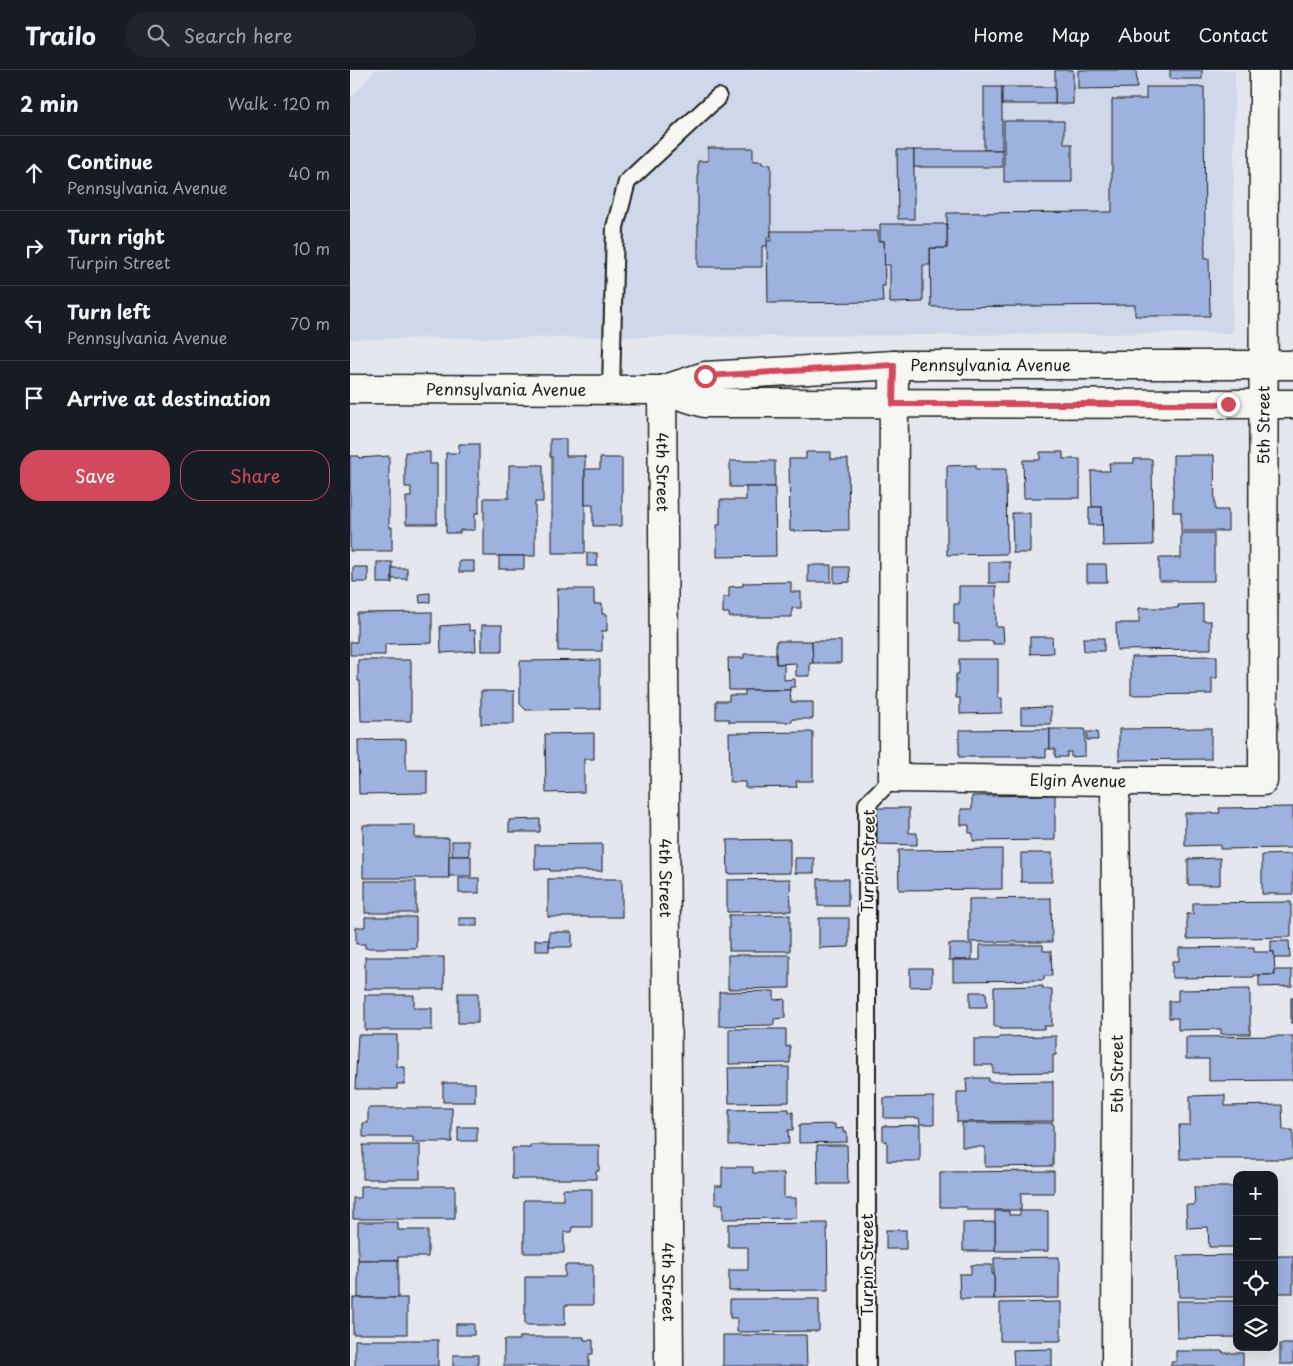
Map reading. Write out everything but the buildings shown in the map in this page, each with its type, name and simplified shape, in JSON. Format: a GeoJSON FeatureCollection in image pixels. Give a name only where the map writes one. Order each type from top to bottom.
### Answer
{"type":"FeatureCollection","features":[{"type":"Feature","properties":{"kind":"street","name":"5th Street"},"geometry":{"type":"LineString","coordinates":[[1263,780],[1264,70]]}},
{"type":"Feature","properties":{"kind":"street","name":"Pennsylvania Avenue"},"geometry":{"type":"LineString","coordinates":[[662,390],[705,376],[894,365],[1293,365]]}},
{"type":"Feature","properties":{"kind":"street"},"geometry":{"type":"LineString","coordinates":[[892,778],[894,365]]}},
{"type":"Feature","properties":{"kind":"street","name":"Pennsylvania Avenue"},"geometry":{"type":"LineString","coordinates":[[350,388],[662,390],[704,403],[1293,404]]}},
{"type":"Feature","properties":{"kind":"street","name":"4th Street"},"geometry":{"type":"LineString","coordinates":[[662,390],[669,1366]]}},
{"type":"Feature","properties":{"kind":"street","name":"Elgin Avenue"},"geometry":{"type":"LineString","coordinates":[[892,778],[1115,781],[1263,780]]}},
{"type":"Feature","properties":{"kind":"street","name":"5th Street"},"geometry":{"type":"LineString","coordinates":[[1115,781],[1117,1010],[1116,1366]]}},
{"type":"Feature","properties":{"kind":"lane"},"geometry":{"type":"LineString","coordinates":[[611,389],[615,227],[627,182],[718,97]]}},
{"type":"Feature","properties":{"kind":"lane","name":"Turpin Street"},"geometry":{"type":"LineString","coordinates":[[867,1366],[867,804],[892,778]]}},
{"type":"Feature","properties":{"kind":"shaded area"},"geometry":{"type":"Polygon","coordinates":[[[375,70],[1235,70],[1232,333],[350,339],[350,99],[375,70]]]}},
{"type":"Feature","properties":{"kind":"route"},"geometry":{"type":"LineString","coordinates":[[705,376],[894,365],[893,404],[1228,404]]}}]}
